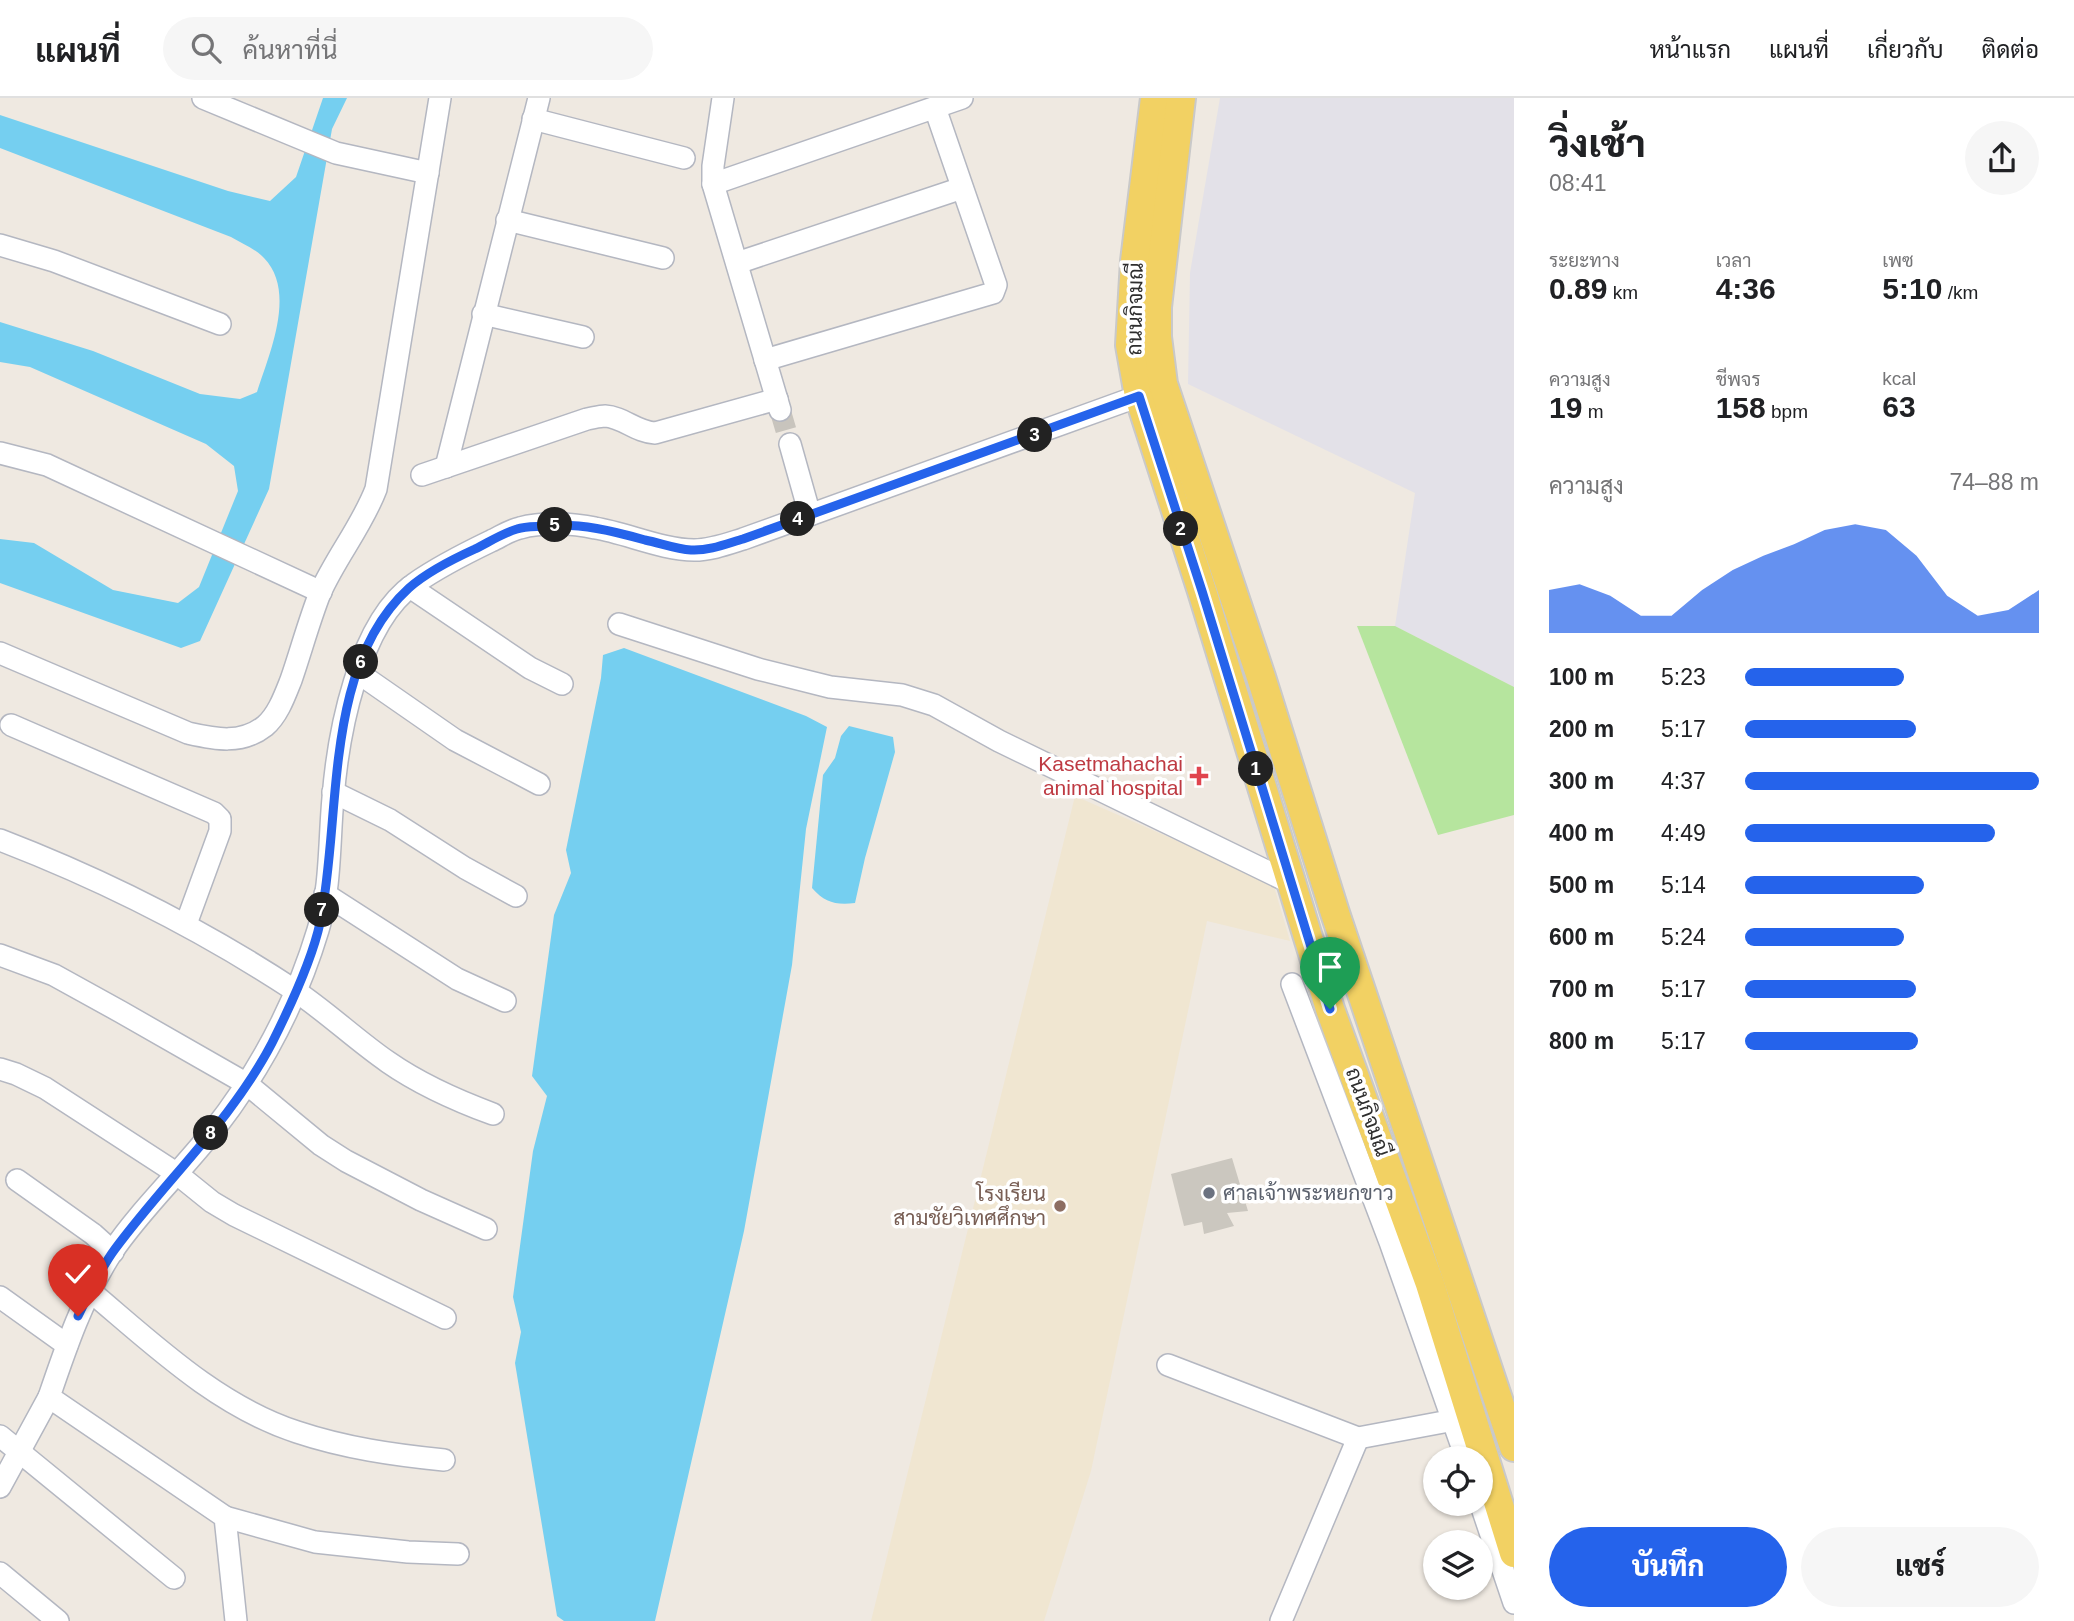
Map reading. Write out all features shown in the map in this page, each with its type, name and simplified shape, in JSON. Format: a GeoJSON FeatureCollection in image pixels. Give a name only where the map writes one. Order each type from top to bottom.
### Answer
{"type":"FeatureCollection","features":[{"type":"Feature","properties":{"kind":"main road","name":"ถนนกิจมณี"},"geometry":{"type":"LineString","coordinates":[[1155,98],[1132,304],[1130,345],[1139,396],[1202,591],[1330,1009],[1430,1284],[1462,1419],[1514,1553]]}},
{"type":"Feature","properties":{"kind":"main road","name":"ถนนกิจมณี"},"geometry":{"type":"LineString","coordinates":[[1181,98],[1157,307],[1157,337],[1163,384],[1261,677],[1335,913],[1514,1447]]}},
{"type":"Feature","properties":{"kind":"main road"},"geometry":{"type":"LineString","coordinates":[[1365,1104],[1397,1093]]}},
{"type":"Feature","properties":{"kind":"street"},"geometry":{"type":"LineString","coordinates":[[203,98],[337,153],[428,173]]}},
{"type":"Feature","properties":{"kind":"street"},"geometry":{"type":"LineString","coordinates":[[0,653],[188,733],[214,739],[235,740],[252,734],[267,724],[280,707],[321,592],[369,507],[376,489],[440,98]]}},
{"type":"Feature","properties":{"kind":"street"},"geometry":{"type":"LineString","coordinates":[[446,467],[482,314],[539,98]]}},
{"type":"Feature","properties":{"kind":"street"},"geometry":{"type":"LineString","coordinates":[[422,475],[587,419],[606,416],[619,419],[643,432],[655,433],[778,405],[713,184],[723,98]]}},
{"type":"Feature","properties":{"kind":"street"},"geometry":{"type":"LineString","coordinates":[[713,184],[962,98]]}},
{"type":"Feature","properties":{"kind":"street"},"geometry":{"type":"LineString","coordinates":[[765,360],[993,293],[996,285],[934,107]]}},
{"type":"Feature","properties":{"kind":"street"},"geometry":{"type":"LineString","coordinates":[[533,119],[684,158]]}},
{"type":"Feature","properties":{"kind":"street"},"geometry":{"type":"LineString","coordinates":[[737,263],[962,188]]}},
{"type":"Feature","properties":{"kind":"street"},"geometry":{"type":"LineString","coordinates":[[507,220],[663,258]]}},
{"type":"Feature","properties":{"kind":"street"},"geometry":{"type":"LineString","coordinates":[[0,245],[54,261],[220,324]]}},
{"type":"Feature","properties":{"kind":"street"},"geometry":{"type":"LineString","coordinates":[[482,314],[583,337]]}},
{"type":"Feature","properties":{"kind":"street"},"geometry":{"type":"LineString","coordinates":[[0,1487],[49,1397],[90,1291],[113,1251],[213,1131],[247,1084],[271,1045],[296,991],[319,927],[325,894],[333,792],[345,720],[357,673],[368,643],[389,610],[410,587],[457,557],[519,528],[562,525],[591,527],[691,550],[712,548],[1139,396]]}},
{"type":"Feature","properties":{"kind":"street"},"geometry":{"type":"LineString","coordinates":[[790,444],[810,515]]}},
{"type":"Feature","properties":{"kind":"street"},"geometry":{"type":"LineString","coordinates":[[0,453],[47,466],[321,592]]}},
{"type":"Feature","properties":{"kind":"street"},"geometry":{"type":"LineString","coordinates":[[410,587],[530,668],[562,684]]}},
{"type":"Feature","properties":{"kind":"street"},"geometry":{"type":"LineString","coordinates":[[620,624],[758,669],[830,687],[902,695],[934,705],[1011,747],[1291,883]]}},
{"type":"Feature","properties":{"kind":"street"},"geometry":{"type":"LineString","coordinates":[[357,673],[455,740],[539,784]]}},
{"type":"Feature","properties":{"kind":"street"},"geometry":{"type":"LineString","coordinates":[[11,725],[214,813],[219,819],[220,831],[186,924]]}},
{"type":"Feature","properties":{"kind":"street"},"geometry":{"type":"LineString","coordinates":[[333,792],[390,820],[465,868],[516,895]]}},
{"type":"Feature","properties":{"kind":"street"},"geometry":{"type":"LineString","coordinates":[[0,840],[99,880],[186,924],[296,991],[416,1081],[446,1097],[492,1114]]}},
{"type":"Feature","properties":{"kind":"street"},"geometry":{"type":"LineString","coordinates":[[325,894],[457,979],[505,1001]]}},
{"type":"Feature","properties":{"kind":"street"},"geometry":{"type":"LineString","coordinates":[[0,955],[54,975],[247,1084],[321,1145],[346,1161],[421,1200],[486,1229]]}},
{"type":"Feature","properties":{"kind":"street"},"geometry":{"type":"LineString","coordinates":[[1292,984],[1390,1242],[1462,1419],[1465,1446]]}},
{"type":"Feature","properties":{"kind":"street"},"geometry":{"type":"LineString","coordinates":[[0,1069],[45,1088],[176,1173],[212,1202],[234,1215],[445,1318]]}},
{"type":"Feature","properties":{"kind":"street"},"geometry":{"type":"LineString","coordinates":[[17,1180],[113,1251]]}},
{"type":"Feature","properties":{"kind":"street"},"geometry":{"type":"LineString","coordinates":[[90,1291],[204,1383],[266,1419],[295,1432],[365,1450],[444,1460]]}},
{"type":"Feature","properties":{"kind":"street"},"geometry":{"type":"LineString","coordinates":[[0,1297],[67,1345]]}},
{"type":"Feature","properties":{"kind":"street"},"geometry":{"type":"LineString","coordinates":[[1167,1365],[1357,1438],[1462,1419]]}},
{"type":"Feature","properties":{"kind":"street"},"geometry":{"type":"LineString","coordinates":[[49,1397],[225,1517],[315,1542],[408,1552],[458,1554]]}},
{"type":"Feature","properties":{"kind":"street"},"geometry":{"type":"LineString","coordinates":[[0,1436],[174,1578]]}},
{"type":"Feature","properties":{"kind":"street"},"geometry":{"type":"LineString","coordinates":[[1281,1621],[1357,1438]]}},
{"type":"Feature","properties":{"kind":"street"},"geometry":{"type":"LineString","coordinates":[[1485,1516],[1514,1603]]}},
{"type":"Feature","properties":{"kind":"street"},"geometry":{"type":"LineString","coordinates":[[225,1517],[236,1621]]}},
{"type":"Feature","properties":{"kind":"street"},"geometry":{"type":"LineString","coordinates":[[0,1573],[58,1621]]}},
{"type":"Feature","properties":{"kind":"shaded area"},"geometry":{"type":"Polygon","coordinates":[[[1220,98],[1514,98],[1514,687],[1395,626],[1415,493],[1188,384],[1190,273],[1220,98]]]}},
{"type":"Feature","properties":{"kind":"shaded area","name":"โรงเรียน สามชัยวิเทศศึกษา"},"geometry":{"type":"Polygon","coordinates":[[[1075,796],[1273,883],[1290,941],[1207,921],[1091,1471],[1044,1621],[871,1621],[1075,796]]]}},
{"type":"Feature","properties":{"kind":"green space"},"geometry":{"type":"Polygon","coordinates":[[[1357,626],[1395,626],[1514,687],[1514,815],[1438,835],[1357,626]]]}},
{"type":"Feature","properties":{"kind":"water"},"geometry":{"type":"Polygon","coordinates":[[[323,98],[347,98],[332,129],[269,489],[200,641],[181,648],[0,583],[0,539],[34,543],[113,590],[178,603],[199,587],[238,491],[234,466],[206,444],[30,367],[0,362],[0,322],[93,351],[200,394],[240,399],[257,392],[277,324],[279,288],[274,272],[264,258],[231,237],[0,148],[0,115],[228,191],[270,201],[296,177],[323,98]]]}},
{"type":"Feature","properties":{"kind":"water"},"geometry":{"type":"Polygon","coordinates":[[[624,648],[806,716],[827,727],[806,829],[792,965],[744,1231],[655,1621],[564,1621],[557,1616],[515,1363],[521,1332],[513,1297],[533,1151],[547,1096],[532,1076],[554,915],[571,873],[566,850],[601,678],[603,655],[624,648]]]}},
{"type":"Feature","properties":{"kind":"water"},"geometry":{"type":"Polygon","coordinates":[[[849,726],[893,737],[895,752],[855,903],[842,904],[826,900],[812,888],[823,775],[835,758],[841,736],[849,726]]]}},
{"type":"Feature","properties":{"kind":"building","name":"ศาลเจ้าพระหยกขาว"},"geometry":{"type":"Polygon","coordinates":[[[1232,1158],[1248,1211],[1227,1213],[1234,1226],[1204,1234],[1202,1222],[1184,1226],[1171,1174],[1232,1158]]]}},
{"type":"Feature","properties":{"kind":"tunnel"},"geometry":{"type":"LineString","coordinates":[[780,410],[790,444]]}},
{"type":"Feature","properties":{"kind":"place","name":"Kasetmahachai animal hospital"},"geometry":{"type":"Point","coordinates":[1199,776]}},
{"type":"Feature","properties":{"kind":"place","name":"ศาลเจ้าพระหยกขาว"},"geometry":{"type":"Point","coordinates":[1209,1193]}},
{"type":"Feature","properties":{"kind":"place","name":"โรงเรียน สามชัยวิเทศศึกษา"},"geometry":{"type":"Point","coordinates":[1060,1206]}},
{"type":"Feature","properties":{"kind":"route"},"geometry":{"type":"LineString","coordinates":[[78,1316],[113,1251],[213,1131],[247,1084],[271,1045],[296,991],[319,927],[325,894],[333,792],[345,720],[368,643],[389,610],[410,587],[457,557],[519,528],[562,525],[591,527],[691,550],[712,548],[1139,396],[1202,591],[1330,1009]]}}]}
